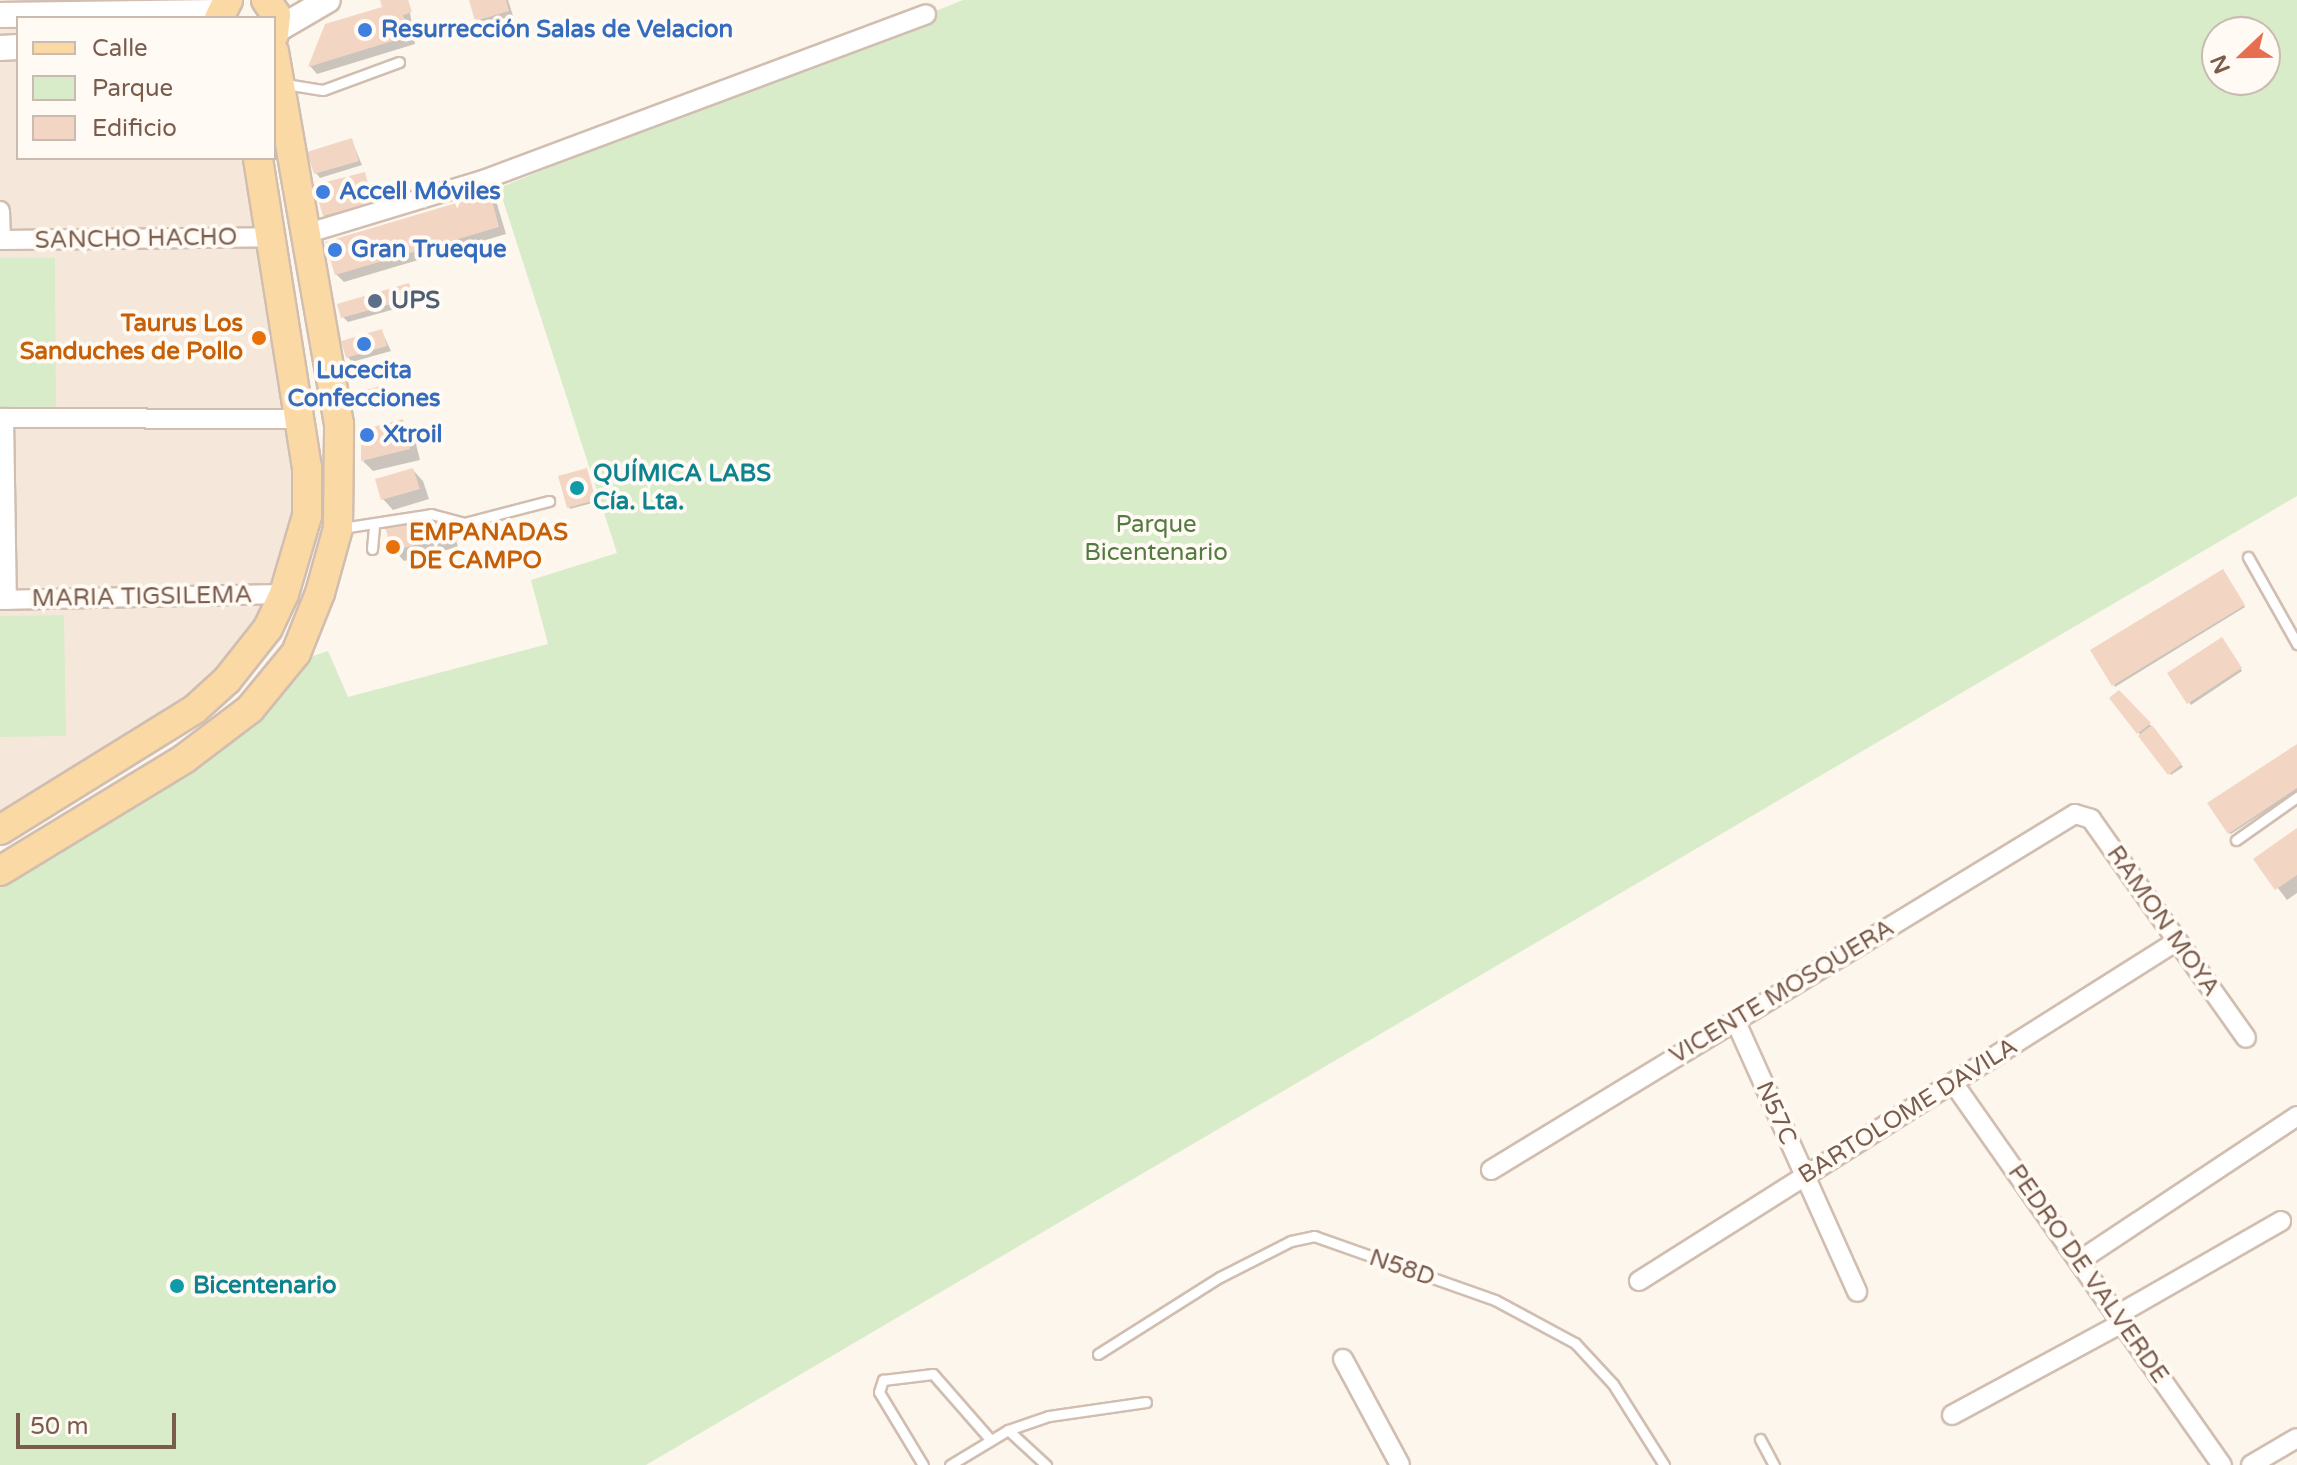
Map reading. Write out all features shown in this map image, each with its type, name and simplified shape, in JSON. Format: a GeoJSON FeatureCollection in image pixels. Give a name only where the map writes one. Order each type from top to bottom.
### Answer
{"type":"FeatureCollection","features":[{"type":"Feature","properties":{"kind":"main road"},"geometry":{"type":"LineString","coordinates":[[276,38],[328,0]]}},
{"type":"Feature","properties":{"kind":"main road"},"geometry":{"type":"LineString","coordinates":[[0,15],[222,10]]}},
{"type":"Feature","properties":{"kind":"main road"},"geometry":{"type":"LineString","coordinates":[[0,871],[43,842],[184,759],[250,709],[296,653],[338,528],[339,424],[276,68]]}},
{"type":"Feature","properties":{"kind":"main road"},"geometry":{"type":"LineString","coordinates":[[0,830],[195,709],[227,680],[268,628],[284,594],[307,516],[302,419],[258,160]]}},
{"type":"Feature","properties":{"kind":"main road"},"geometry":{"type":"LineString","coordinates":[[289,334],[322,328]]}},
{"type":"Feature","properties":{"kind":"main road"},"geometry":{"type":"LineString","coordinates":[[27,814],[43,842]]}},
{"type":"Feature","properties":{"kind":"street"},"geometry":{"type":"LineString","coordinates":[[305,234],[483,180],[926,14]]}},
{"type":"Feature","properties":{"kind":"street"},"geometry":{"type":"LineString","coordinates":[[0,211],[0,240]]}},
{"type":"Feature","properties":{"kind":"street","name":"SANCHO HACHO"},"geometry":{"type":"LineString","coordinates":[[0,240],[273,237]]}},
{"type":"Feature","properties":{"kind":"street"},"geometry":{"type":"LineString","coordinates":[[4,600],[2,418],[302,419]]}},
{"type":"Feature","properties":{"kind":"street","name":"MARIA TIGSILEMA"},"geometry":{"type":"LineString","coordinates":[[4,600],[284,594]]}},
{"type":"Feature","properties":{"kind":"street","name":"RAMON MOYA"},"geometry":{"type":"LineString","coordinates":[[2075,814],[2091,819],[2246,1038]]}},
{"type":"Feature","properties":{"kind":"street","name":"VICENTE MOSQUERA"},"geometry":{"type":"LineString","coordinates":[[1491,1170],[2075,814]]}},
{"type":"Feature","properties":{"kind":"street","name":"BARTOLOME DAVILA"},"geometry":{"type":"LineString","coordinates":[[1639,1281],[2177,941]]}},
{"type":"Feature","properties":{"kind":"street","name":"N57C"},"geometry":{"type":"LineString","coordinates":[[1735,1020],[1857,1292]]}},
{"type":"Feature","properties":{"kind":"street","name":"PEDRO DE VALVERDE"},"geometry":{"type":"LineString","coordinates":[[1954,1084],[2222,1465]]}},
{"type":"Feature","properties":{"kind":"street"},"geometry":{"type":"LineString","coordinates":[[2079,1261],[2297,1116]]}},
{"type":"Feature","properties":{"kind":"street"},"geometry":{"type":"LineString","coordinates":[[1952,1415],[2281,1221]]}},
{"type":"Feature","properties":{"kind":"street"},"geometry":{"type":"LineString","coordinates":[[1343,1359],[1400,1465]]}},
{"type":"Feature","properties":{"kind":"street"},"geometry":{"type":"LineString","coordinates":[[2251,1465],[2297,1438]]}},
{"type":"Feature","properties":{"kind":"lane"},"geometry":{"type":"LineString","coordinates":[[277,83],[323,90],[399,62]]}},
{"type":"Feature","properties":{"kind":"lane"},"geometry":{"type":"LineString","coordinates":[[338,528],[374,526],[431,514],[464,523],[549,501]]}},
{"type":"Feature","properties":{"kind":"lane"},"geometry":{"type":"LineString","coordinates":[[372,549],[374,526]]}},
{"type":"Feature","properties":{"kind":"lane"},"geometry":{"type":"LineString","coordinates":[[2248,557],[2297,644]]}},
{"type":"Feature","properties":{"kind":"lane"},"geometry":{"type":"LineString","coordinates":[[2236,840],[2297,797]]}},
{"type":"Feature","properties":{"kind":"lane","name":"N58D"},"geometry":{"type":"LineString","coordinates":[[1098,1354],[1220,1277],[1291,1241],[1314,1236],[1495,1300],[1575,1343],[1613,1384],[1664,1465]]}},
{"type":"Feature","properties":{"kind":"lane"},"geometry":{"type":"LineString","coordinates":[[923,1465],[879,1392],[883,1380],[933,1374],[990,1439]]}},
{"type":"Feature","properties":{"kind":"lane"},"geometry":{"type":"LineString","coordinates":[[950,1465],[1008,1430],[1049,1416],[1146,1402]]}},
{"type":"Feature","properties":{"kind":"lane"},"geometry":{"type":"LineString","coordinates":[[1008,1430],[1046,1465]]}},
{"type":"Feature","properties":{"kind":"lane"},"geometry":{"type":"LineString","coordinates":[[1760,1439],[1774,1465]]}},
{"type":"Feature","properties":{"kind":"shaded area"},"geometry":{"type":"Polygon","coordinates":[[[0,0],[232,0],[16,16],[16,160],[258,160],[307,516],[227,680],[0,833],[0,0]]]}},
{"type":"Feature","properties":{"kind":"green space","name":"Parque Bicentenario"},"geometry":{"type":"Polygon","coordinates":[[[963,0],[2297,0],[2297,496],[646,1465],[0,1465],[0,879],[250,728],[310,657],[328,651],[348,697],[548,644],[531,580],[617,553],[499,188],[963,0]]]}},
{"type":"Feature","properties":{"kind":"green space"},"geometry":{"type":"Polygon","coordinates":[[[0,258],[55,258],[56,408],[0,409],[0,258]]]}},
{"type":"Feature","properties":{"kind":"green space"},"geometry":{"type":"Polygon","coordinates":[[[64,615],[66,736],[0,737],[0,616],[64,615]]]}},
{"type":"Feature","properties":{"kind":"building","name":"Resurrección Salas de Velacion"},"geometry":{"type":"Polygon","coordinates":[[[380,0],[408,0],[412,12],[403,15],[409,36],[308,67],[325,24],[382,7],[380,0]]]}},
{"type":"Feature","properties":{"kind":"building"},"geometry":{"type":"Polygon","coordinates":[[[469,0],[506,0],[509,11],[475,21],[469,0]]]}},
{"type":"Feature","properties":{"kind":"building"},"geometry":{"type":"Polygon","coordinates":[[[352,138],[359,161],[314,174],[307,152],[352,138]]]}},
{"type":"Feature","properties":{"kind":"building"},"geometry":{"type":"Polygon","coordinates":[[[365,172],[373,203],[323,216],[314,185],[365,172]]]}},
{"type":"Feature","properties":{"kind":"building"},"geometry":{"type":"Polygon","coordinates":[[[490,193],[499,227],[335,275],[325,242],[490,193]]]}},
{"type":"Feature","properties":{"kind":"building","name":"UPS"},"geometry":{"type":"Polygon","coordinates":[[[409,283],[413,298],[341,318],[337,304],[409,283]]]}},
{"type":"Feature","properties":{"kind":"building","name":"Lucecita Confecciones"},"geometry":{"type":"Polygon","coordinates":[[[382,329],[387,346],[346,358],[341,341],[382,329]]]}},
{"type":"Feature","properties":{"kind":"building"},"geometry":{"type":"Polygon","coordinates":[[[384,385],[386,393],[356,401],[354,393],[384,385]]]}},
{"type":"Feature","properties":{"kind":"building"},"geometry":{"type":"Polygon","coordinates":[[[403,419],[410,449],[361,461],[361,430],[403,419]]]}},
{"type":"Feature","properties":{"kind":"building"},"geometry":{"type":"Polygon","coordinates":[[[413,468],[420,489],[381,500],[375,479],[413,468]]]}},
{"type":"Feature","properties":{"kind":"building","name":"QUÍMICA LABS Cía. Lta."},"geometry":{"type":"Polygon","coordinates":[[[587,468],[596,500],[567,508],[558,476],[587,468]]]}},
{"type":"Feature","properties":{"kind":"building"},"geometry":{"type":"Polygon","coordinates":[[[442,513],[448,537],[392,551],[385,527],[442,513]]]}},
{"type":"Feature","properties":{"kind":"building"},"geometry":{"type":"Polygon","coordinates":[[[2223,569],[2245,605],[2112,686],[2090,650],[2223,569]]]}},
{"type":"Feature","properties":{"kind":"building"},"geometry":{"type":"Polygon","coordinates":[[[2222,637],[2242,668],[2187,704],[2167,673],[2222,637]]]}},
{"type":"Feature","properties":{"kind":"building"},"geometry":{"type":"Polygon","coordinates":[[[2119,690],[2151,723],[2137,734],[2109,698],[2119,690]]]}},
{"type":"Feature","properties":{"kind":"building"},"geometry":{"type":"Polygon","coordinates":[[[2152,725],[2182,764],[2168,775],[2138,736],[2152,725]]]}},
{"type":"Feature","properties":{"kind":"building"},"geometry":{"type":"Polygon","coordinates":[[[2297,744],[2297,788],[2228,834],[2207,803],[2297,744]]]}},
{"type":"Feature","properties":{"kind":"building"},"geometry":{"type":"Polygon","coordinates":[[[2297,828],[2297,875],[2275,890],[2253,859],[2297,828]]]}},
{"type":"Feature","properties":{"kind":"place","name":"Resurrección Salas de Velacion"},"geometry":{"type":"Point","coordinates":[365,30]}},
{"type":"Feature","properties":{"kind":"place","name":"Accell Móviles"},"geometry":{"type":"Point","coordinates":[323,192]}},
{"type":"Feature","properties":{"kind":"place","name":"Gran Trueque"},"geometry":{"type":"Point","coordinates":[335,250]}},
{"type":"Feature","properties":{"kind":"place","name":"UPS"},"geometry":{"type":"Point","coordinates":[375,301]}},
{"type":"Feature","properties":{"kind":"place","name":"Taurus Los Sanduches de Pollo"},"geometry":{"type":"Point","coordinates":[259,338]}},
{"type":"Feature","properties":{"kind":"place","name":"Lucecita Confecciones"},"geometry":{"type":"Point","coordinates":[364,344]}},
{"type":"Feature","properties":{"kind":"place","name":"Xtroil"},"geometry":{"type":"Point","coordinates":[367,435]}},
{"type":"Feature","properties":{"kind":"place","name":"QUÍMICA LABS Cía. Lta."},"geometry":{"type":"Point","coordinates":[577,488]}},
{"type":"Feature","properties":{"kind":"place","name":"EMPANADAS DE CAMPO"},"geometry":{"type":"Point","coordinates":[393,547]}},
{"type":"Feature","properties":{"kind":"place","name":"Bicentenario"},"geometry":{"type":"Point","coordinates":[177,1286]}}]}
